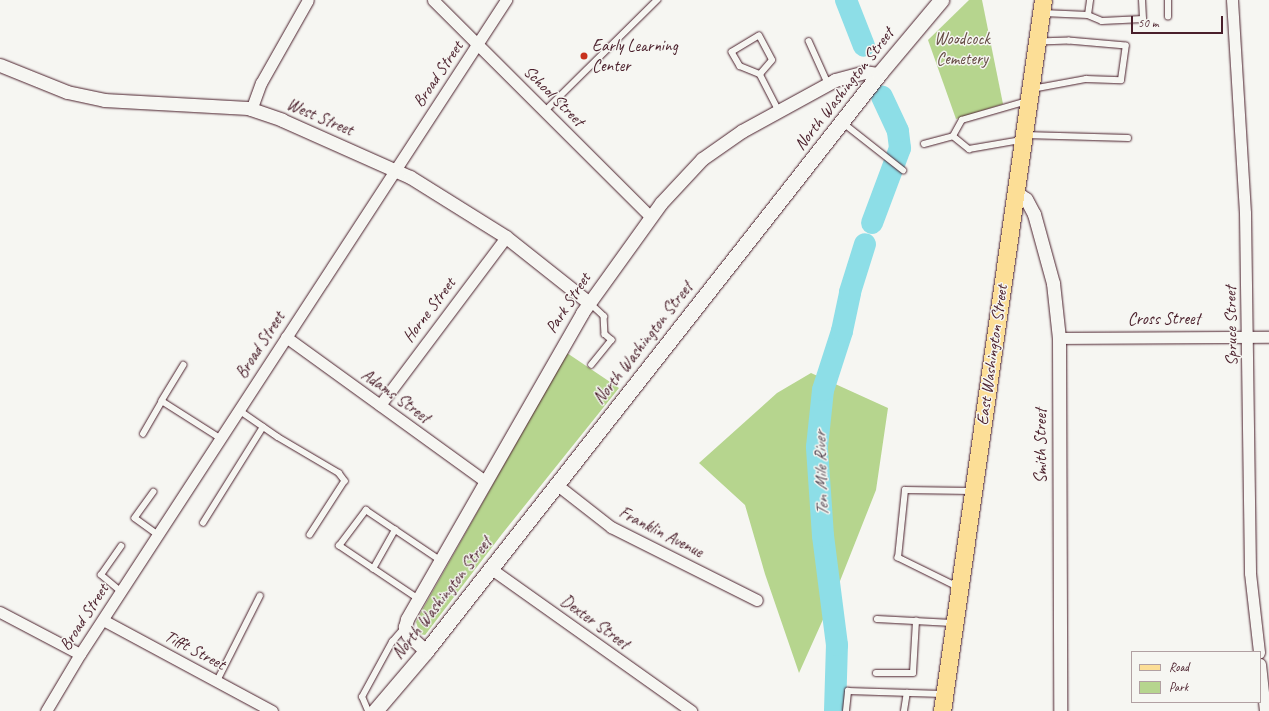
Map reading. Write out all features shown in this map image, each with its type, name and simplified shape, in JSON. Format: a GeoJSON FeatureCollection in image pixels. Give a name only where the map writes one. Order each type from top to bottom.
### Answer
{"type":"FeatureCollection","features":[{"type":"Feature","properties":{"kind":"main road","name":"North Washington Street"},"geometry":{"type":"LineString","coordinates":[[375,711],[426,652],[490,568],[879,74],[941,0]]}},
{"type":"Feature","properties":{"kind":"main road","name":"East Washington Street"},"geometry":{"type":"LineString","coordinates":[[942,711],[1014,191],[1042,6]]}},
{"type":"Feature","properties":{"kind":"street"},"geometry":{"type":"LineString","coordinates":[[251,110],[261,83],[308,0]]}},
{"type":"Feature","properties":{"kind":"street","name":"School Street"},"geometry":{"type":"LineString","coordinates":[[433,0],[651,217]]}},
{"type":"Feature","properties":{"kind":"street","name":"Broad Street"},"geometry":{"type":"LineString","coordinates":[[46,711],[80,654],[506,0]]}},
{"type":"Feature","properties":{"kind":"street","name":"Spruce Street"},"geometry":{"type":"LineString","coordinates":[[1232,0],[1245,213],[1250,559],[1259,651]]}},
{"type":"Feature","properties":{"kind":"street","name":"West Street"},"geometry":{"type":"LineString","coordinates":[[1,67],[68,92],[104,100],[218,105],[251,110],[395,169],[506,237],[588,302]]}},
{"type":"Feature","properties":{"kind":"street","name":"Park Street"},"geometry":{"type":"LineString","coordinates":[[405,627],[418,599],[588,302],[677,184],[709,153],[779,111],[828,84],[854,73],[872,72],[879,74]]}},
{"type":"Feature","properties":{"kind":"street","name":"Smith Street"},"geometry":{"type":"LineString","coordinates":[[1014,191],[1026,199],[1034,214],[1053,283],[1059,338],[1060,711]]}},
{"type":"Feature","properties":{"kind":"street","name":"Horne Street"},"geometry":{"type":"LineString","coordinates":[[380,404],[506,237]]}},
{"type":"Feature","properties":{"kind":"street","name":"Adams Street"},"geometry":{"type":"LineString","coordinates":[[286,337],[485,481]]}},
{"type":"Feature","properties":{"kind":"street","name":"Cross Street"},"geometry":{"type":"LineString","coordinates":[[1059,338],[1269,338]]}},
{"type":"Feature","properties":{"kind":"street","name":"Franklin Avenue"},"geometry":{"type":"LineString","coordinates":[[556,484],[611,527],[757,600]]}},
{"type":"Feature","properties":{"kind":"street","name":"Dexter Street"},"geometry":{"type":"LineString","coordinates":[[490,568],[677,707],[690,711]]}},
{"type":"Feature","properties":{"kind":"street"},"geometry":{"type":"LineString","coordinates":[[0,612],[80,654]]}},
{"type":"Feature","properties":{"kind":"street","name":"Tifft Street"},"geometry":{"type":"LineString","coordinates":[[103,620],[272,711]]}},
{"type":"Feature","properties":{"kind":"street"},"geometry":{"type":"LineString","coordinates":[[405,627],[412,640],[426,652]]}},
{"type":"Feature","properties":{"kind":"street"},"geometry":{"type":"LineString","coordinates":[[1261,673],[1265,711]]}},
{"type":"Feature","properties":{"kind":"lane"},"geometry":{"type":"LineString","coordinates":[[545,111],[657,0]]}},
{"type":"Feature","properties":{"kind":"lane"},"geometry":{"type":"LineString","coordinates":[[1088,16],[1090,0]]}},
{"type":"Feature","properties":{"kind":"lane"},"geometry":{"type":"LineString","coordinates":[[1042,6],[1088,16],[1102,22],[1143,19],[1142,0]]}},
{"type":"Feature","properties":{"kind":"lane"},"geometry":{"type":"LineString","coordinates":[[1168,0],[1168,17]]}},
{"type":"Feature","properties":{"kind":"lane"},"geometry":{"type":"LineString","coordinates":[[760,74],[772,60],[759,36],[732,52],[740,66],[760,74],[779,111]]}},
{"type":"Feature","properties":{"kind":"lane"},"geometry":{"type":"LineString","coordinates":[[810,41],[828,84]]}},
{"type":"Feature","properties":{"kind":"lane"},"geometry":{"type":"LineString","coordinates":[[924,144],[953,136],[962,120],[1029,95],[1086,79],[1122,80],[1126,46],[1069,41],[1037,42]]}},
{"type":"Feature","properties":{"kind":"lane"},"geometry":{"type":"LineString","coordinates":[[842,122],[903,170]]}},
{"type":"Feature","properties":{"kind":"lane"},"geometry":{"type":"LineString","coordinates":[[953,136],[969,149],[1022,137],[1128,138]]}},
{"type":"Feature","properties":{"kind":"lane"},"geometry":{"type":"LineString","coordinates":[[588,302],[604,316],[605,334],[612,340],[592,365]]}},
{"type":"Feature","properties":{"kind":"lane"},"geometry":{"type":"LineString","coordinates":[[143,434],[184,365]]}},
{"type":"Feature","properties":{"kind":"lane"},"geometry":{"type":"LineString","coordinates":[[162,401],[220,438]]}},
{"type":"Feature","properties":{"kind":"lane"},"geometry":{"type":"LineString","coordinates":[[239,410],[263,427],[339,473],[345,481],[310,535]]}},
{"type":"Feature","properties":{"kind":"lane"},"geometry":{"type":"LineString","coordinates":[[202,523],[263,427]]}},
{"type":"Feature","properties":{"kind":"lane"},"geometry":{"type":"LineString","coordinates":[[959,588],[898,558],[905,490],[973,491]]}},
{"type":"Feature","properties":{"kind":"lane"},"geometry":{"type":"LineString","coordinates":[[154,492],[135,518],[158,534]]}},
{"type":"Feature","properties":{"kind":"lane"},"geometry":{"type":"LineString","coordinates":[[418,599],[339,546],[366,510],[440,560]]}},
{"type":"Feature","properties":{"kind":"lane"},"geometry":{"type":"LineString","coordinates":[[373,569],[395,530]]}},
{"type":"Feature","properties":{"kind":"lane"},"geometry":{"type":"LineString","coordinates":[[121,546],[101,575],[121,592]]}},
{"type":"Feature","properties":{"kind":"lane"},"geometry":{"type":"LineString","coordinates":[[217,681],[260,596]]}},
{"type":"Feature","properties":{"kind":"lane"},"geometry":{"type":"LineString","coordinates":[[877,620],[954,623]]}},
{"type":"Feature","properties":{"kind":"lane"},"geometry":{"type":"LineString","coordinates":[[876,673],[913,674],[916,621]]}},
{"type":"Feature","properties":{"kind":"lane"},"geometry":{"type":"LineString","coordinates":[[368,711],[362,697],[392,642],[405,627]]}},
{"type":"Feature","properties":{"kind":"lane"},"geometry":{"type":"LineString","coordinates":[[846,711],[848,691],[945,694]]}},
{"type":"Feature","properties":{"kind":"lane"},"geometry":{"type":"LineString","coordinates":[[904,711],[907,693]]}},
{"type":"Feature","properties":{"kind":"green space","name":"Woodcock Cemetery"},"geometry":{"type":"Polygon","coordinates":[[[969,0],[982,0],[1003,104],[956,119],[928,40],[969,0]]]}},
{"type":"Feature","properties":{"kind":"green space"},"geometry":{"type":"Polygon","coordinates":[[[567,353],[619,388],[502,534],[425,635],[420,634],[416,622],[421,612],[567,353]]]}},
{"type":"Feature","properties":{"kind":"green space"},"geometry":{"type":"Polygon","coordinates":[[[811,373],[888,408],[876,490],[838,586],[799,673],[765,574],[745,505],[699,463],[777,393],[811,373]]]}},
{"type":"Feature","properties":{"kind":"waterway","name":"Ten Mile River"},"geometry":{"type":"LineString","coordinates":[[846,0],[864,46]]}},
{"type":"Feature","properties":{"kind":"waterway","name":"Ten Mile River"},"geometry":{"type":"LineString","coordinates":[[872,223],[900,148],[898,131],[882,97]]}},
{"type":"Feature","properties":{"kind":"waterway","name":"Ten Mile River"},"geometry":{"type":"LineString","coordinates":[[835,711],[837,645],[823,536],[817,447],[823,390],[842,331],[850,292],[865,244]]}},
{"type":"Feature","properties":{"kind":"place","name":"Early Learning Center"},"geometry":{"type":"Point","coordinates":[584,56]}}]}
